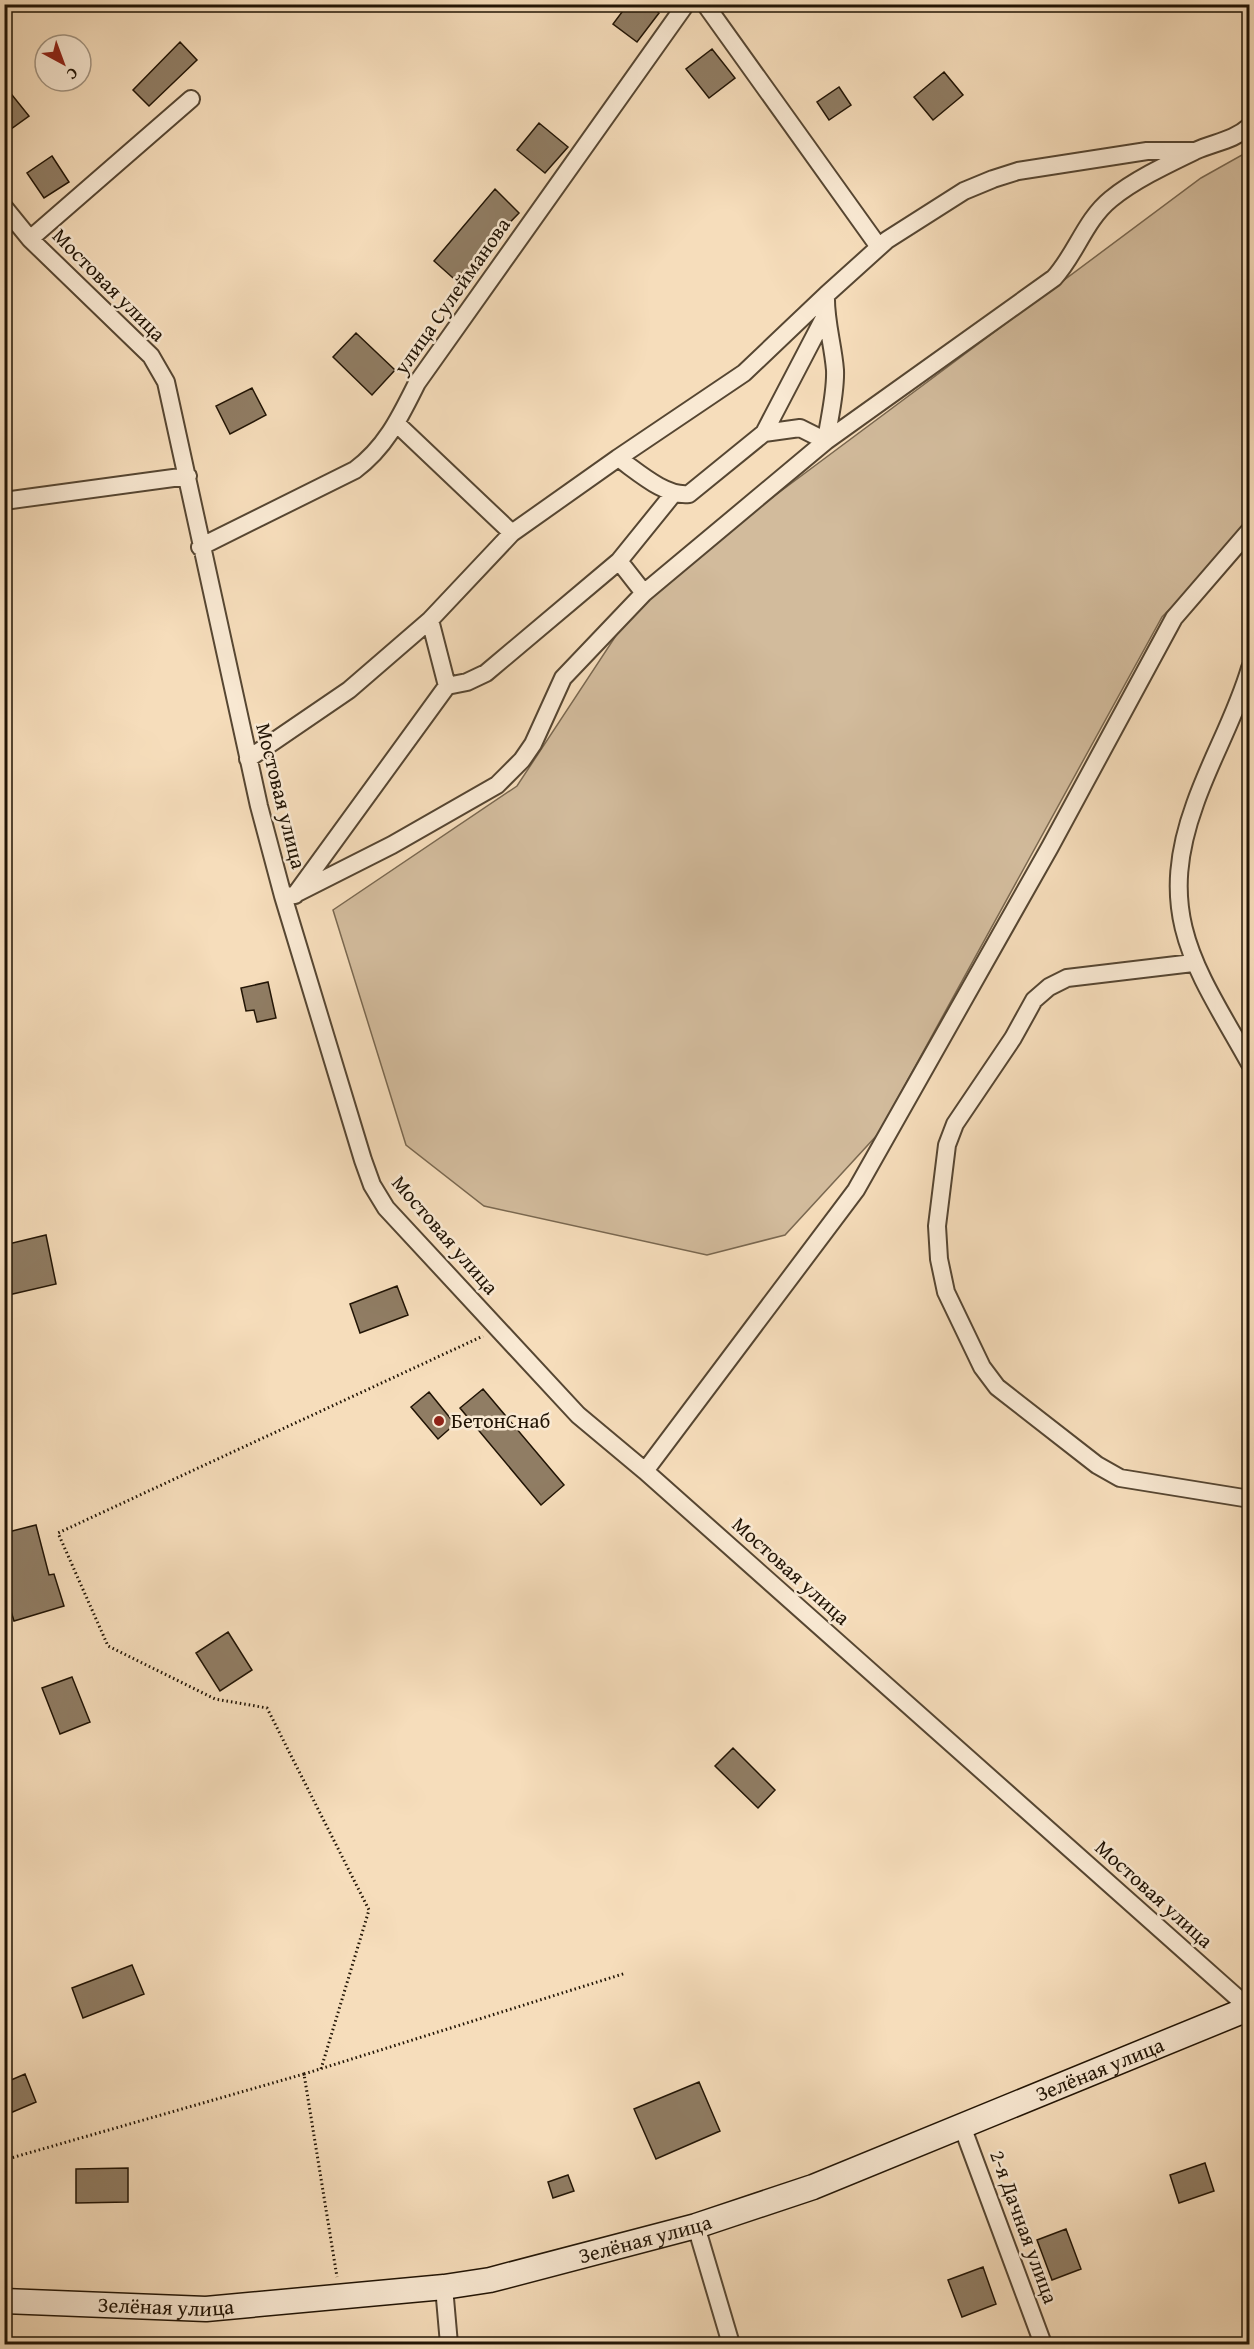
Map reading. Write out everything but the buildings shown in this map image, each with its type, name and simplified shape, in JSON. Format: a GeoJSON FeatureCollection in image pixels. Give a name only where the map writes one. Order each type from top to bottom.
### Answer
{"type":"FeatureCollection","features":[{"type":"Feature","properties":{"kind":"main road","name":"Зелёная улица"},"geometry":{"type":"LineString","coordinates":[[4,2301],[206,2309],[444,2287],[490,2280],[696,2226],[813,2187],[1249,2009]]}},
{"type":"Feature","properties":{"kind":"street","name":"улица Сулейманова"},"geometry":{"type":"LineString","coordinates":[[200,547],[355,470],[377,452],[396,423],[417,383],[686,4]]}},
{"type":"Feature","properties":{"kind":"street"},"geometry":{"type":"LineString","coordinates":[[705,4],[879,247]]}},
{"type":"Feature","properties":{"kind":"street"},"geometry":{"type":"LineString","coordinates":[[30,239],[191,99]]}},
{"type":"Feature","properties":{"kind":"street"},"geometry":{"type":"LineString","coordinates":[[289,895],[392,845],[497,785],[508,776],[532,744],[563,678],[644,593],[826,441],[1054,278],[1070,258],[1089,224],[1109,201],[1197,151],[1228,141],[1250,126]]}},
{"type":"Feature","properties":{"kind":"street"},"geometry":{"type":"LineString","coordinates":[[248,759],[349,690],[430,620],[512,533],[744,373],[879,247],[964,191],[993,178],[1018,171],[1147,151],[1197,151]]}},
{"type":"Feature","properties":{"kind":"street","name":"Мостовая улица"},"geometry":{"type":"LineString","coordinates":[[4,207],[30,239],[151,356],[161,371],[188,476],[200,547],[248,759],[372,1185],[386,1208],[578,1415],[645,1471],[1249,2009]]}},
{"type":"Feature","properties":{"kind":"street"},"geometry":{"type":"LineString","coordinates":[[618,458],[674,493],[689,494],[764,433],[825,316],[826,295]]}},
{"type":"Feature","properties":{"kind":"street"},"geometry":{"type":"LineString","coordinates":[[825,316],[830,327],[835,373],[826,441]]}},
{"type":"Feature","properties":{"kind":"street"},"geometry":{"type":"LineString","coordinates":[[396,423],[512,533]]}},
{"type":"Feature","properties":{"kind":"street"},"geometry":{"type":"LineString","coordinates":[[764,433],[800,429],[826,441]]}},
{"type":"Feature","properties":{"kind":"street"},"geometry":{"type":"LineString","coordinates":[[4,501],[188,476]]}},
{"type":"Feature","properties":{"kind":"street"},"geometry":{"type":"LineString","coordinates":[[289,895],[447,686],[467,682],[486,673],[619,561],[674,493]]}},
{"type":"Feature","properties":{"kind":"street"},"geometry":{"type":"LineString","coordinates":[[645,1471],[856,1190],[1050,847],[1174,618],[1250,530]]}},
{"type":"Feature","properties":{"kind":"street"},"geometry":{"type":"LineString","coordinates":[[619,561],[644,593]]}},
{"type":"Feature","properties":{"kind":"street"},"geometry":{"type":"LineString","coordinates":[[430,620],[447,686]]}},
{"type":"Feature","properties":{"kind":"street"},"geometry":{"type":"LineString","coordinates":[[1250,668],[1242,695],[1195,803],[1178,867],[1180,915],[1193,963],[1250,1064]]}},
{"type":"Feature","properties":{"kind":"street"},"geometry":{"type":"LineString","coordinates":[[1193,963],[1067,978],[1049,987],[1034,1000],[1013,1038],[955,1124],[944,1165],[937,1226],[939,1258],[951,1303],[982,1367],[997,1387],[1017,1404],[1112,1475],[1250,1499]]}},
{"type":"Feature","properties":{"kind":"street","name":"2-я Дачная улица"},"geometry":{"type":"LineString","coordinates":[[962,2126],[1043,2344]]}},
{"type":"Feature","properties":{"kind":"street"},"geometry":{"type":"LineString","coordinates":[[696,2226],[732,2344]]}},
{"type":"Feature","properties":{"kind":"street"},"geometry":{"type":"LineString","coordinates":[[444,2287],[449,2344]]}},
{"type":"Feature","properties":{"kind":"path"},"geometry":{"type":"LineString","coordinates":[[321,2069],[369,1910],[267,1708],[215,1699],[108,1646],[58,1533],[498,1329]]}},
{"type":"Feature","properties":{"kind":"path"},"geometry":{"type":"LineString","coordinates":[[4,2160],[321,2069],[626,1973]]}},
{"type":"Feature","properties":{"kind":"path"},"geometry":{"type":"LineString","coordinates":[[304,2074],[340,2297]]}},
{"type":"Feature","properties":{"kind":"shaded area"},"geometry":{"type":"Polygon","coordinates":[[[1249,151],[1249,529],[1162,617],[878,1134],[785,1235],[707,1255],[484,1206],[406,1145],[333,910],[517,786],[644,593],[1201,178],[1249,151]]]}},
{"type":"Feature","properties":{"kind":"place","name":"БетонСнаб"},"geometry":{"type":"Point","coordinates":[439,1421]}}]}
